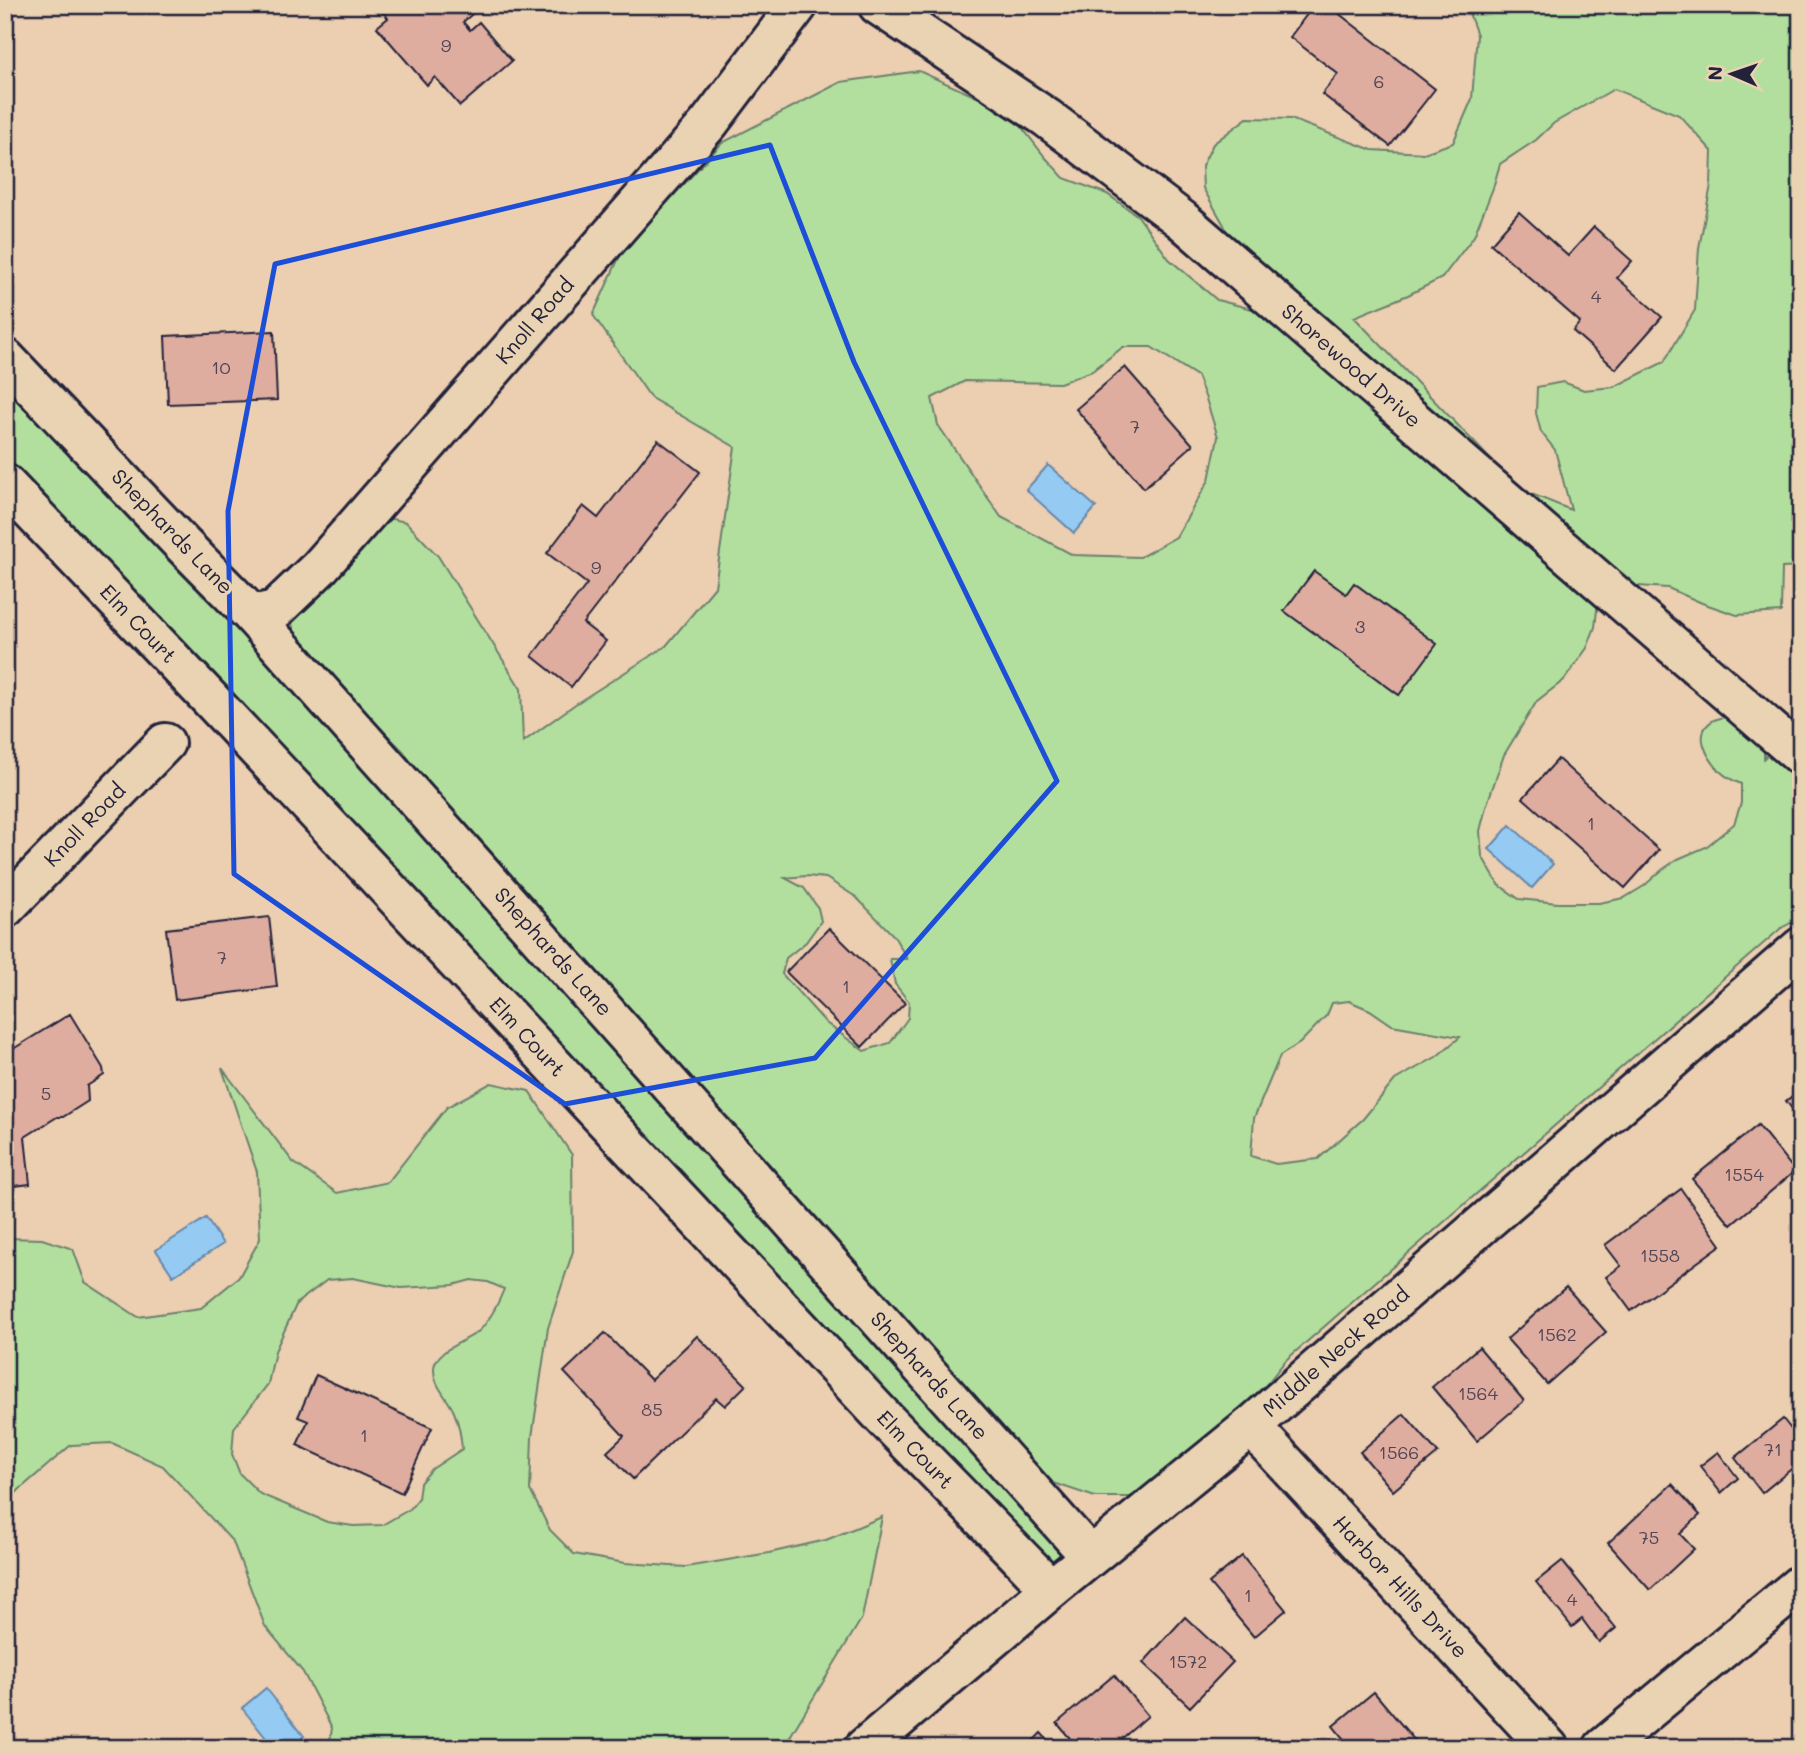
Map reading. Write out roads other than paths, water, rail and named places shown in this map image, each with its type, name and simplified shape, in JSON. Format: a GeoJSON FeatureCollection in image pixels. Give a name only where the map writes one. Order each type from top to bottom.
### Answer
{"type":"FeatureCollection","features":[{"type":"Feature","properties":{"kind":"street","name":"Knoll Road"},"geometry":{"type":"LineString","coordinates":[[252,615],[275,610],[318,568],[709,123],[798,5]]}},
{"type":"Feature","properties":{"kind":"street","name":"Shorewood Drive"},"geometry":{"type":"LineString","coordinates":[[878,5],[1046,118],[1182,220],[1801,756]]}},
{"type":"Feature","properties":{"kind":"street","name":"Shephards Lane"},"geometry":{"type":"LineString","coordinates":[[5,358],[252,615],[1090,1556]]}},
{"type":"Feature","properties":{"kind":"street","name":"Elm Court"},"geometry":{"type":"LineString","coordinates":[[5,484],[886,1420],[1051,1589]]}},
{"type":"Feature","properties":{"kind":"street","name":"Knoll Road"},"geometry":{"type":"LineString","coordinates":[[5,908],[165,743]]}},
{"type":"Feature","properties":{"kind":"street","name":"Middle Neck Road"},"geometry":{"type":"LineString","coordinates":[[864,1748],[1090,1556],[1251,1426],[1801,947]]}},
{"type":"Feature","properties":{"kind":"street","name":"Harbor Hills Drive"},"geometry":{"type":"LineString","coordinates":[[1251,1426],[1549,1748]]}},
{"type":"Feature","properties":{"kind":"street"},"geometry":{"type":"LineString","coordinates":[[1603,1748],[1801,1584]]}},
{"type":"Feature","properties":{"kind":"water"},"geometry":{"type":"Polygon","coordinates":[[[1048,465],[1096,507],[1074,533],[1026,490],[1048,465]]]}},
{"type":"Feature","properties":{"kind":"water"},"geometry":{"type":"Polygon","coordinates":[[[1510,825],[1553,864],[1532,888],[1489,849],[1510,825]]]}},
{"type":"Feature","properties":{"kind":"water"},"geometry":{"type":"Polygon","coordinates":[[[206,1218],[223,1244],[173,1276],[156,1250],[206,1218]]]}},
{"type":"Feature","properties":{"kind":"water"},"geometry":{"type":"Polygon","coordinates":[[[266,1688],[304,1736],[289,1748],[274,1748],[242,1708],[266,1688]]]}}]}
